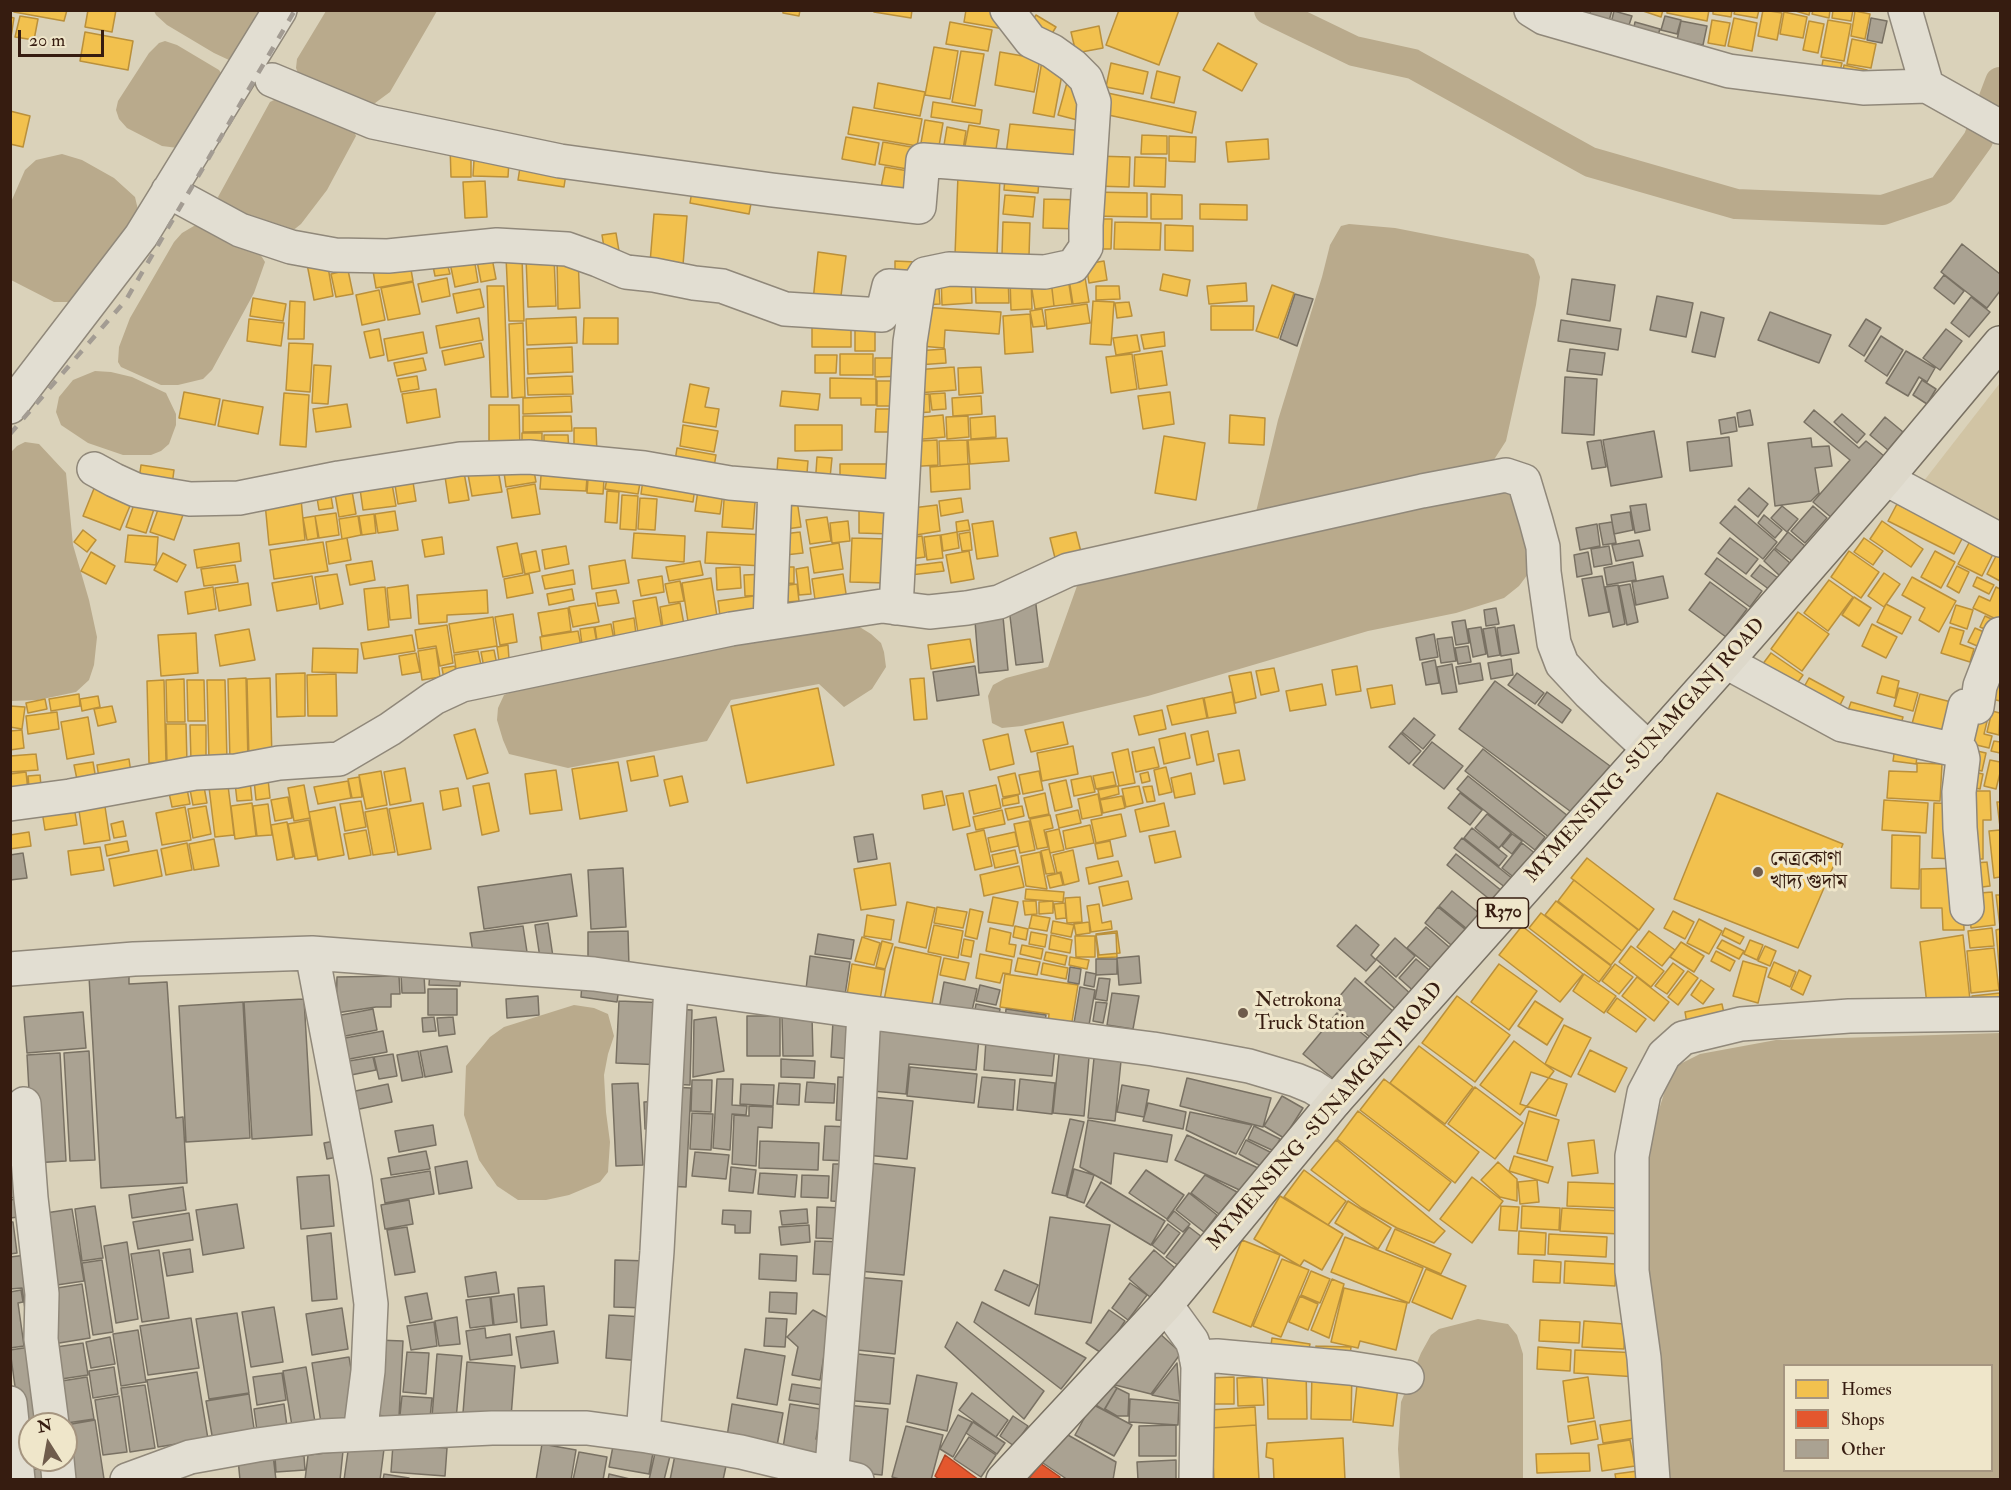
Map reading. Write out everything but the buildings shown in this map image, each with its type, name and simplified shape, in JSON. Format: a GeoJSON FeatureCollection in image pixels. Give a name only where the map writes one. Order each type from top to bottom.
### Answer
{"type":"FeatureCollection","features":[{"type":"Feature","properties":{"kind":"main road","name":"MYMENSING -SUNAMGANJ ROAD"},"geometry":{"type":"LineString","coordinates":[[1003,1479],[1166,1305],[1335,1101],[1726,662],[2001,343]]}},
{"type":"Feature","properties":{"kind":"street"},"geometry":{"type":"LineString","coordinates":[[10,407],[141,236],[280,10]]}},
{"type":"Feature","properties":{"kind":"street"},"geometry":{"type":"LineString","coordinates":[[896,608],[900,497],[910,342],[919,284],[925,274],[949,269],[1045,272],[1073,266],[1086,247],[1094,102],[1086,79],[1059,56],[1031,41],[1007,10]]}},
{"type":"Feature","properties":{"kind":"street"},"geometry":{"type":"LineString","coordinates":[[1531,10],[1544,18],[1729,71],[1863,88],[1927,86],[2001,127]]}},
{"type":"Feature","properties":{"kind":"street"},"geometry":{"type":"LineString","coordinates":[[1905,10],[1927,86]]}},
{"type":"Feature","properties":{"kind":"street"},"geometry":{"type":"LineString","coordinates":[[272,80],[373,122],[560,160],[897,205],[920,207],[923,160],[1089,173]]}},
{"type":"Feature","properties":{"kind":"street"},"geometry":{"type":"LineString","coordinates":[[168,191],[240,230],[291,247],[335,255],[388,256],[497,245],[567,249],[626,272],[722,286],[785,309],[882,315],[889,286],[918,288]]}},
{"type":"Feature","properties":{"kind":"street"},"geometry":{"type":"LineString","coordinates":[[94,469],[136,490],[190,499],[239,498],[339,478],[460,459],[529,457],[644,468],[730,483],[900,497]]}},
{"type":"Feature","properties":{"kind":"street"},"geometry":{"type":"LineString","coordinates":[[10,804],[70,796],[195,773],[236,771],[279,763],[339,759],[390,729],[434,698],[462,685],[731,629],[882,606],[929,612],[999,602],[1068,570],[1506,475],[1524,481],[1536,521],[1543,547],[1544,572],[1554,643],[1562,664],[1589,693],[1649,749]]}},
{"type":"Feature","properties":{"kind":"street"},"geometry":{"type":"LineString","coordinates":[[1886,479],[2001,540]]}},
{"type":"Feature","properties":{"kind":"street"},"geometry":{"type":"LineString","coordinates":[[770,623],[774,487]]}},
{"type":"Feature","properties":{"kind":"street"},"geometry":{"type":"LineString","coordinates":[[1966,908],[1959,792],[1963,759],[1956,744],[1965,706],[1977,707],[1980,686],[2001,634]]}},
{"type":"Feature","properties":{"kind":"street"},"geometry":{"type":"LineString","coordinates":[[1726,662],[1842,725],[1961,751]]}},
{"type":"Feature","properties":{"kind":"street"},"geometry":{"type":"LineString","coordinates":[[10,969],[135,959],[312,953],[594,974],[1201,1057],[1249,1066],[1296,1080],[1313,1087],[1335,1101]]}},
{"type":"Feature","properties":{"kind":"street"},"geometry":{"type":"LineString","coordinates":[[312,953],[355,1180],[371,1304],[368,1371],[360,1434]]}},
{"type":"Feature","properties":{"kind":"street"},"geometry":{"type":"LineString","coordinates":[[643,1435],[658,1239],[671,985]]}},
{"type":"Feature","properties":{"kind":"street"},"geometry":{"type":"LineString","coordinates":[[127,1479],[190,1457],[257,1445],[322,1436],[492,1428],[588,1428],[643,1435],[739,1466],[839,1478],[864,1012]]}},
{"type":"Feature","properties":{"kind":"street"},"geometry":{"type":"LineString","coordinates":[[1653,1479],[1644,1358],[1632,1272],[1632,1156],[1644,1094],[1664,1055],[1683,1038],[1741,1024],[1850,1016],[2001,1014]]}},
{"type":"Feature","properties":{"kind":"street"},"geometry":{"type":"LineString","coordinates":[[24,1104],[31,1198],[42,1294],[42,1339],[51,1412]]}},
{"type":"Feature","properties":{"kind":"street"},"geometry":{"type":"LineString","coordinates":[[1166,1305],[1192,1341],[1198,1367],[1196,1479]]}},
{"type":"Feature","properties":{"kind":"street"},"geometry":{"type":"LineString","coordinates":[[1196,1357],[1217,1356],[1350,1368],[1407,1377]]}},
{"type":"Feature","properties":{"kind":"street"},"geometry":{"type":"LineString","coordinates":[[10,1403],[18,1479]]}},
{"type":"Feature","properties":{"kind":"shaded area"},"geometry":{"type":"Polygon","coordinates":[[[154,11],[274,11],[237,59],[229,60],[167,25],[154,11]]]}},
{"type":"Feature","properties":{"kind":"shaded area"},"geometry":{"type":"Polygon","coordinates":[[[326,11],[437,11],[390,92],[371,106],[298,73],[297,59],[326,11]]]}},
{"type":"Feature","properties":{"kind":"shaded area"},"geometry":{"type":"Polygon","coordinates":[[[165,41],[177,45],[219,70],[223,76],[178,148],[162,146],[127,128],[119,119],[116,110],[118,101],[149,53],[159,43],[165,41]]]}},
{"type":"Feature","properties":{"kind":"shaded area"},"geometry":{"type":"Polygon","coordinates":[[[278,98],[353,128],[356,136],[327,190],[301,224],[291,232],[223,211],[218,197],[270,102],[278,98]]]}},
{"type":"Feature","properties":{"kind":"shaded area"},"geometry":{"type":"Polygon","coordinates":[[[62,154],[82,160],[114,178],[135,197],[138,210],[133,225],[70,302],[54,302],[11,280],[11,202],[25,170],[36,160],[62,154]]]}},
{"type":"Feature","properties":{"kind":"shaded area"},"geometry":{"type":"Polygon","coordinates":[[[199,223],[257,249],[265,262],[254,293],[212,370],[203,379],[178,385],[161,385],[121,367],[118,362],[119,347],[130,318],[174,242],[182,233],[199,223]]]}},
{"type":"Feature","properties":{"kind":"shaded area"},"geometry":{"type":"Polygon","coordinates":[[[1349,224],[1395,228],[1528,254],[1534,259],[1540,277],[1536,305],[1506,441],[1488,469],[1256,512],[1278,420],[1330,245],[1341,226],[1349,224]]]}},
{"type":"Feature","properties":{"kind":"shaded area"},"geometry":{"type":"Polygon","coordinates":[[[95,371],[132,377],[166,393],[176,414],[176,425],[169,444],[161,451],[151,455],[123,455],[88,443],[61,425],[56,412],[59,397],[73,380],[95,371]]]}},
{"type":"Feature","properties":{"kind":"shaded area"},"geometry":{"type":"Polygon","coordinates":[[[2000,383],[2000,521],[1923,482],[2000,383]]]}},
{"type":"Feature","properties":{"kind":"shaded area"},"geometry":{"type":"Polygon","coordinates":[[[25,442],[39,444],[66,473],[73,545],[97,637],[94,665],[89,680],[76,692],[38,700],[11,701],[11,452],[25,442]]]}},
{"type":"Feature","properties":{"kind":"shaded area"},"geometry":{"type":"Polygon","coordinates":[[[1505,489],[1520,500],[1528,574],[1519,586],[1504,598],[1456,613],[1368,631],[1148,696],[1022,726],[1002,728],[992,723],[988,696],[993,685],[1006,678],[1048,667],[1077,586],[1118,569],[1505,489]]]}},
{"type":"Feature","properties":{"kind":"shaded area"},"geometry":{"type":"Polygon","coordinates":[[[858,626],[881,643],[886,667],[872,689],[844,707],[819,684],[731,700],[707,741],[568,768],[509,754],[497,720],[498,708],[504,695],[530,685],[702,648],[858,626]]]}},
{"type":"Feature","properties":{"kind":"shaded area"},"geometry":{"type":"Polygon","coordinates":[[[574,1005],[594,1008],[608,1014],[614,1036],[604,1075],[610,1142],[608,1172],[600,1182],[569,1195],[546,1200],[518,1200],[497,1186],[479,1160],[464,1115],[466,1066],[490,1037],[504,1027],[574,1005]]]}},
{"type":"Feature","properties":{"kind":"shaded area"},"geometry":{"type":"Polygon","coordinates":[[[2000,1033],[2000,1479],[1667,1480],[1650,1274],[1649,1170],[1652,1132],[1672,1068],[1700,1054],[1776,1040],[2000,1033]]]}},
{"type":"Feature","properties":{"kind":"shaded area"},"geometry":{"type":"Polygon","coordinates":[[[1478,1319],[1508,1324],[1517,1335],[1523,1354],[1523,1479],[1400,1480],[1398,1449],[1401,1402],[1421,1353],[1431,1335],[1439,1329],[1478,1319]]]}},
{"type":"Feature","properties":{"kind":"waterway"},"geometry":{"type":"LineString","coordinates":[[1269,10],[1354,51],[1413,64],[1590,162],[1736,204],[1883,210],[1942,190],[1978,140],[2000,82]]}},
{"type":"Feature","properties":{"kind":"railway"},"geometry":{"type":"LineString","coordinates":[[10,434],[126,300],[295,10]]}},
{"type":"Feature","properties":{"kind":"place","name":"‌নেত্র‌কোণা খাদ্য গুদাম"},"geometry":{"type":"Point","coordinates":[1758,872]}},
{"type":"Feature","properties":{"kind":"place","name":"Netrokona Truck Station"},"geometry":{"type":"Point","coordinates":[1243,1013]}}]}
